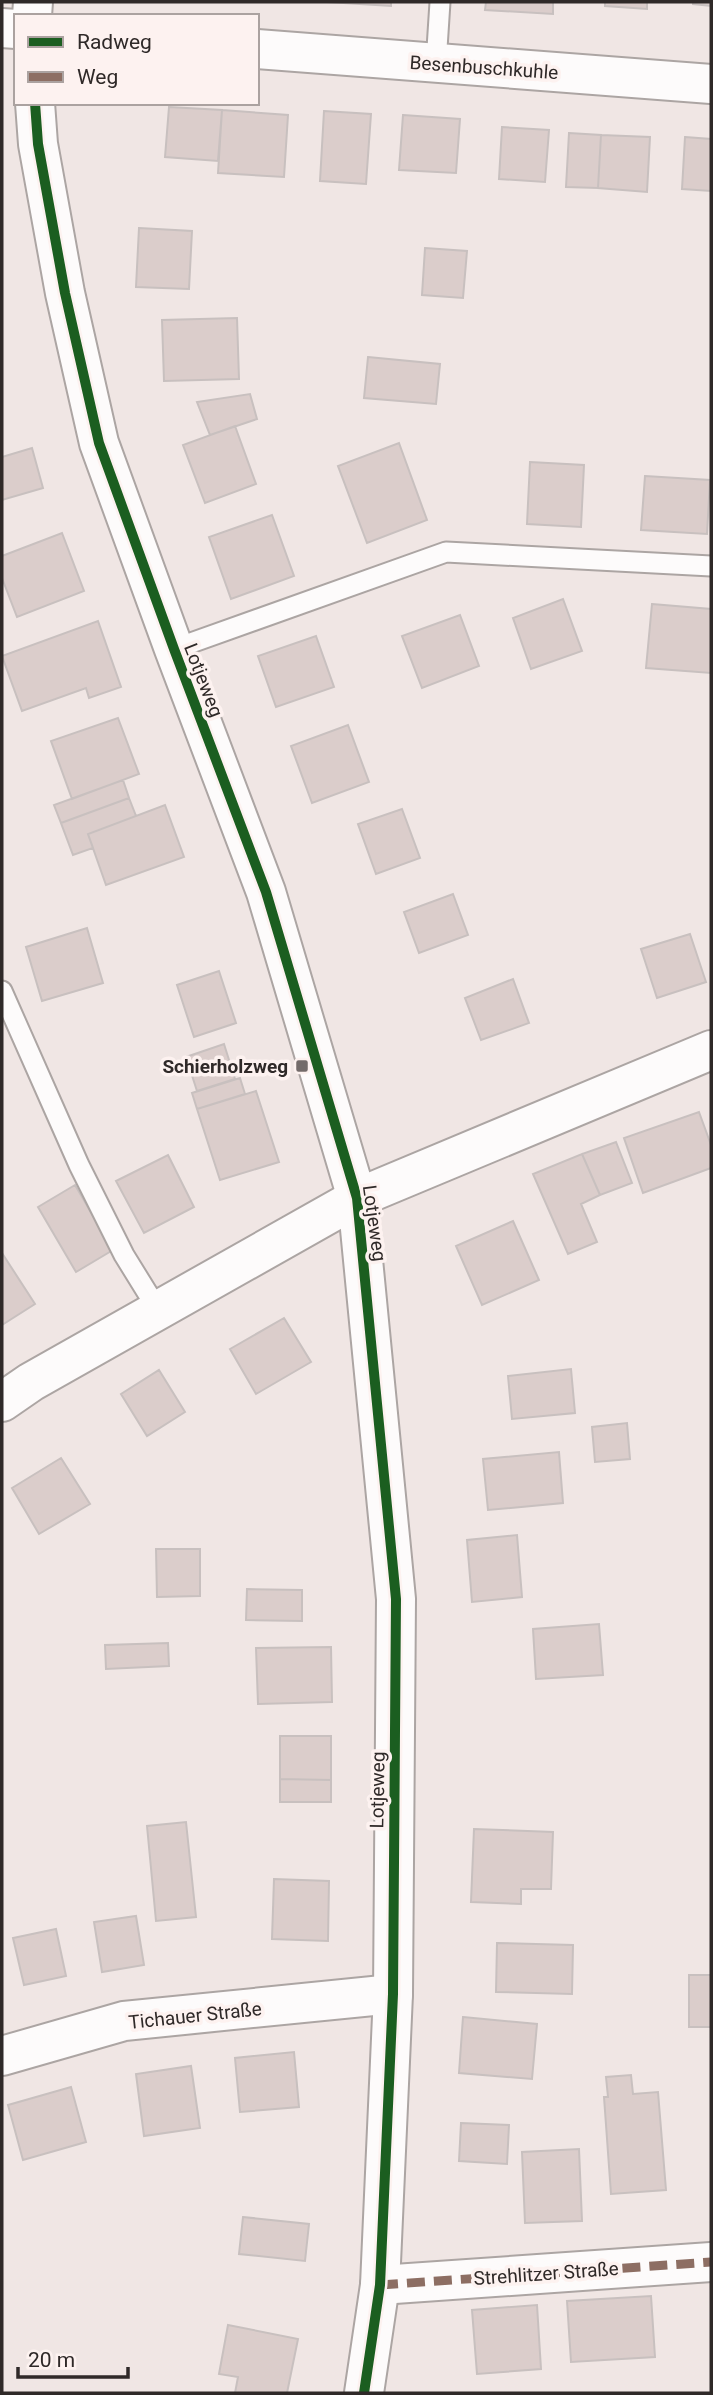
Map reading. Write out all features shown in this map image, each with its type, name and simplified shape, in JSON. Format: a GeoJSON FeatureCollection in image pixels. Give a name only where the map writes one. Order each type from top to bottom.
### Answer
{"type":"FeatureCollection","features":[{"type":"Feature","properties":{"kind":"street","name":"Besenbuschkuhle"},"geometry":{"type":"LineString","coordinates":[[259,49],[711,85]]}},
{"type":"Feature","properties":{"kind":"street","name":"Lotjeweg"},"geometry":{"type":"LineString","coordinates":[[35,105],[38,144],[65,293],[99,443],[265,892],[357,1198],[396,1599],[393,1994],[380,2285],[365,2393]]}},
{"type":"Feature","properties":{"kind":"street"},"geometry":{"type":"LineString","coordinates":[[2,1402],[31,1382],[357,1198],[711,1050]]}},
{"type":"Feature","properties":{"kind":"street","name":"Tichauer Straße"},"geometry":{"type":"LineString","coordinates":[[2,2056],[124,2021],[393,1994]]}},
{"type":"Feature","properties":{"kind":"street","name":"Strehlitzer Straße"},"geometry":{"type":"LineString","coordinates":[[380,2285],[711,2262]]}},
{"type":"Feature","properties":{"kind":"lane"},"geometry":{"type":"LineString","coordinates":[[436,64],[440,2]]}},
{"type":"Feature","properties":{"kind":"lane","name":"Lotjeweg"},"geometry":{"type":"LineString","coordinates":[[174,649],[446,552],[711,566]]}},
{"type":"Feature","properties":{"kind":"lane"},"geometry":{"type":"LineString","coordinates":[[2,990],[85,1176],[124,1255],[158,1310]]}},
{"type":"Feature","properties":{"kind":"building"},"geometry":{"type":"Polygon","coordinates":[[[327,2],[391,2],[391,6],[327,2]]]}},
{"type":"Feature","properties":{"kind":"building"},"geometry":{"type":"Polygon","coordinates":[[[486,2],[553,2],[553,14],[485,10],[486,2]]]}},
{"type":"Feature","properties":{"kind":"building"},"geometry":{"type":"Polygon","coordinates":[[[605,2],[647,2],[647,9],[605,6],[605,2]]]}},
{"type":"Feature","properties":{"kind":"building"},"geometry":{"type":"Polygon","coordinates":[[[711,2],[711,6],[693,4],[711,2]]]}},
{"type":"Feature","properties":{"kind":"building"},"geometry":{"type":"Polygon","coordinates":[[[169,107],[222,110],[218,161],[165,157],[169,107]]]}},
{"type":"Feature","properties":{"kind":"building"},"geometry":{"type":"Polygon","coordinates":[[[222,110],[288,115],[284,177],[218,173],[222,110]]]}},
{"type":"Feature","properties":{"kind":"building"},"geometry":{"type":"Polygon","coordinates":[[[324,111],[371,114],[366,184],[320,181],[324,111]]]}},
{"type":"Feature","properties":{"kind":"building"},"geometry":{"type":"Polygon","coordinates":[[[403,115],[460,119],[456,173],[399,170],[403,115]]]}},
{"type":"Feature","properties":{"kind":"building"},"geometry":{"type":"Polygon","coordinates":[[[502,127],[549,130],[545,182],[499,179],[502,127]]]}},
{"type":"Feature","properties":{"kind":"building"},"geometry":{"type":"Polygon","coordinates":[[[569,133],[601,135],[598,188],[566,187],[569,133]]]}},
{"type":"Feature","properties":{"kind":"building"},"geometry":{"type":"Polygon","coordinates":[[[601,135],[650,137],[647,192],[598,188],[601,135]]]}},
{"type":"Feature","properties":{"kind":"building"},"geometry":{"type":"Polygon","coordinates":[[[685,137],[711,139],[711,191],[682,189],[685,137]]]}},
{"type":"Feature","properties":{"kind":"building"},"geometry":{"type":"Polygon","coordinates":[[[139,228],[192,231],[189,289],[136,287],[139,228]]]}},
{"type":"Feature","properties":{"kind":"building"},"geometry":{"type":"Polygon","coordinates":[[[425,248],[467,251],[463,298],[422,295],[425,248]]]}},
{"type":"Feature","properties":{"kind":"building"},"geometry":{"type":"Polygon","coordinates":[[[237,318],[239,379],[164,381],[162,320],[237,318]]]}},
{"type":"Feature","properties":{"kind":"building"},"geometry":{"type":"Polygon","coordinates":[[[368,357],[440,364],[436,404],[364,398],[368,357]]]}},
{"type":"Feature","properties":{"kind":"building"},"geometry":{"type":"Polygon","coordinates":[[[250,394],[257,419],[210,435],[197,402],[250,394]]]}},
{"type":"Feature","properties":{"kind":"building"},"geometry":{"type":"Polygon","coordinates":[[[235,426],[256,484],[205,503],[183,445],[235,426]]]}},
{"type":"Feature","properties":{"kind":"building"},"geometry":{"type":"Polygon","coordinates":[[[399,443],[427,520],[367,543],[338,466],[399,443]]]}},
{"type":"Feature","properties":{"kind":"building"},"geometry":{"type":"Polygon","coordinates":[[[32,448],[43,488],[2,500],[2,457],[32,448]]]}},
{"type":"Feature","properties":{"kind":"building"},"geometry":{"type":"Polygon","coordinates":[[[530,462],[584,465],[581,527],[527,524],[530,462]]]}},
{"type":"Feature","properties":{"kind":"building"},"geometry":{"type":"Polygon","coordinates":[[[645,476],[710,480],[707,534],[641,530],[645,476]]]}},
{"type":"Feature","properties":{"kind":"building"},"geometry":{"type":"Polygon","coordinates":[[[272,515],[294,576],[231,599],[209,537],[272,515]]]}},
{"type":"Feature","properties":{"kind":"building"},"geometry":{"type":"Polygon","coordinates":[[[62,533],[84,591],[17,617],[2,578],[2,556],[62,533]]]}},
{"type":"Feature","properties":{"kind":"building"},"geometry":{"type":"Polygon","coordinates":[[[563,599],[582,651],[531,669],[513,618],[563,599]]]}},
{"type":"Feature","properties":{"kind":"building"},"geometry":{"type":"Polygon","coordinates":[[[652,604],[711,609],[711,673],[646,668],[652,604]]]}},
{"type":"Feature","properties":{"kind":"building"},"geometry":{"type":"Polygon","coordinates":[[[460,615],[479,666],[422,688],[402,636],[460,615]]]}},
{"type":"Feature","properties":{"kind":"building"},"geometry":{"type":"Polygon","coordinates":[[[98,621],[121,687],[89,698],[86,688],[22,711],[2,656],[98,621]]]}},
{"type":"Feature","properties":{"kind":"building"},"geometry":{"type":"Polygon","coordinates":[[[316,636],[334,687],[276,707],[258,656],[316,636]]]}},
{"type":"Feature","properties":{"kind":"building"},"geometry":{"type":"Polygon","coordinates":[[[118,718],[139,774],[72,799],[51,741],[118,718]]]}},
{"type":"Feature","properties":{"kind":"building"},"geometry":{"type":"Polygon","coordinates":[[[348,725],[369,782],[312,803],[291,746],[348,725]]]}},
{"type":"Feature","properties":{"kind":"building"},"geometry":{"type":"Polygon","coordinates":[[[123,780],[129,798],[61,823],[54,805],[123,780]]]}},
{"type":"Feature","properties":{"kind":"building"},"geometry":{"type":"Polygon","coordinates":[[[129,798],[136,816],[88,834],[93,848],[73,855],[61,823],[129,798]]]}},
{"type":"Feature","properties":{"kind":"building"},"geometry":{"type":"Polygon","coordinates":[[[165,805],[184,857],[106,885],[88,834],[165,805]]]}},
{"type":"Feature","properties":{"kind":"building"},"geometry":{"type":"Polygon","coordinates":[[[402,809],[420,858],[376,874],[358,824],[402,809]]]}},
{"type":"Feature","properties":{"kind":"building"},"geometry":{"type":"Polygon","coordinates":[[[453,894],[468,935],[419,953],[404,912],[453,894]]]}},
{"type":"Feature","properties":{"kind":"building"},"geometry":{"type":"Polygon","coordinates":[[[87,928],[103,983],[42,1001],[26,947],[87,928]]]}},
{"type":"Feature","properties":{"kind":"building"},"geometry":{"type":"Polygon","coordinates":[[[690,934],[706,982],[657,998],[641,949],[690,934]]]}},
{"type":"Feature","properties":{"kind":"building"},"geometry":{"type":"Polygon","coordinates":[[[219,971],[236,1023],[194,1037],[177,985],[219,971]]]}},
{"type":"Feature","properties":{"kind":"building"},"geometry":{"type":"Polygon","coordinates":[[[513,979],[529,1023],[481,1040],[465,998],[513,979]]]}},
{"type":"Feature","properties":{"kind":"building"},"geometry":{"type":"Polygon","coordinates":[[[224,1044],[235,1079],[197,1091],[186,1057],[224,1044]]]}},
{"type":"Feature","properties":{"kind":"building"},"geometry":{"type":"Polygon","coordinates":[[[240,1078],[245,1094],[197,1109],[192,1093],[240,1078]]]}},
{"type":"Feature","properties":{"kind":"building"},"geometry":{"type":"Polygon","coordinates":[[[256,1091],[279,1162],[220,1180],[197,1109],[256,1091]]]}},
{"type":"Feature","properties":{"kind":"building"},"geometry":{"type":"Polygon","coordinates":[[[699,1112],[711,1145],[711,1168],[643,1193],[624,1138],[699,1112]]]}},
{"type":"Feature","properties":{"kind":"building"},"geometry":{"type":"Polygon","coordinates":[[[616,1142],[632,1183],[600,1195],[582,1154],[616,1142]]]}},
{"type":"Feature","properties":{"kind":"building"},"geometry":{"type":"Polygon","coordinates":[[[582,1154],[600,1195],[581,1204],[597,1242],[568,1254],[533,1174],[582,1154]]]}},
{"type":"Feature","properties":{"kind":"building"},"geometry":{"type":"Polygon","coordinates":[[[168,1155],[194,1207],[144,1233],[116,1181],[168,1155]]]}},
{"type":"Feature","properties":{"kind":"building"},"geometry":{"type":"Polygon","coordinates":[[[75,1185],[113,1250],[76,1272],[38,1207],[75,1185]]]}},
{"type":"Feature","properties":{"kind":"building"},"geometry":{"type":"Polygon","coordinates":[[[513,1221],[539,1280],[482,1305],[456,1246],[513,1221]]]}},
{"type":"Feature","properties":{"kind":"building"},"geometry":{"type":"Polygon","coordinates":[[[2,1253],[35,1304],[2,1325],[2,1253]]]}},
{"type":"Feature","properties":{"kind":"building"},"geometry":{"type":"Polygon","coordinates":[[[284,1318],[311,1362],[256,1394],[230,1349],[284,1318]]]}},
{"type":"Feature","properties":{"kind":"building"},"geometry":{"type":"Polygon","coordinates":[[[571,1369],[575,1413],[512,1419],[508,1376],[571,1369]]]}},
{"type":"Feature","properties":{"kind":"building"},"geometry":{"type":"Polygon","coordinates":[[[159,1370],[185,1412],[147,1436],[121,1394],[159,1370]]]}},
{"type":"Feature","properties":{"kind":"building"},"geometry":{"type":"Polygon","coordinates":[[[627,1423],[630,1459],[595,1462],[592,1427],[627,1423]]]}},
{"type":"Feature","properties":{"kind":"building"},"geometry":{"type":"Polygon","coordinates":[[[559,1452],[563,1503],[488,1510],[483,1459],[559,1452]]]}},
{"type":"Feature","properties":{"kind":"building"},"geometry":{"type":"Polygon","coordinates":[[[61,1458],[90,1504],[39,1534],[12,1488],[61,1458]]]}},
{"type":"Feature","properties":{"kind":"building"},"geometry":{"type":"Polygon","coordinates":[[[517,1535],[522,1597],[472,1602],[467,1540],[517,1535]]]}},
{"type":"Feature","properties":{"kind":"building"},"geometry":{"type":"Polygon","coordinates":[[[156,1549],[200,1549],[200,1596],[157,1597],[156,1549]]]}},
{"type":"Feature","properties":{"kind":"building"},"geometry":{"type":"Polygon","coordinates":[[[247,1589],[302,1590],[302,1621],[246,1620],[247,1589]]]}},
{"type":"Feature","properties":{"kind":"building"},"geometry":{"type":"Polygon","coordinates":[[[599,1624],[603,1675],[536,1679],[533,1629],[599,1624]]]}},
{"type":"Feature","properties":{"kind":"building"},"geometry":{"type":"Polygon","coordinates":[[[168,1643],[169,1666],[106,1669],[105,1645],[168,1643]]]}},
{"type":"Feature","properties":{"kind":"building"},"geometry":{"type":"Polygon","coordinates":[[[331,1647],[332,1702],[258,1704],[256,1648],[331,1647]]]}},
{"type":"Feature","properties":{"kind":"building"},"geometry":{"type":"Polygon","coordinates":[[[280,1736],[331,1736],[331,1780],[280,1779],[280,1736]]]}},
{"type":"Feature","properties":{"kind":"building"},"geometry":{"type":"Polygon","coordinates":[[[280,1779],[331,1780],[331,1802],[280,1802],[280,1779]]]}},
{"type":"Feature","properties":{"kind":"building"},"geometry":{"type":"Polygon","coordinates":[[[186,1822],[196,1917],[156,1921],[147,1826],[186,1822]]]}},
{"type":"Feature","properties":{"kind":"building"},"geometry":{"type":"Polygon","coordinates":[[[474,1829],[553,1832],[551,1889],[521,1889],[521,1904],[471,1902],[474,1829]]]}},
{"type":"Feature","properties":{"kind":"building"},"geometry":{"type":"Polygon","coordinates":[[[274,1879],[329,1881],[328,1941],[272,1939],[274,1879]]]}},
{"type":"Feature","properties":{"kind":"building"},"geometry":{"type":"Polygon","coordinates":[[[136,1916],[144,1965],[102,1972],[94,1922],[136,1916]]]}},
{"type":"Feature","properties":{"kind":"building"},"geometry":{"type":"Polygon","coordinates":[[[56,1929],[66,1976],[24,1985],[13,1938],[56,1929]]]}},
{"type":"Feature","properties":{"kind":"building"},"geometry":{"type":"Polygon","coordinates":[[[497,1943],[573,1945],[572,1994],[496,1992],[497,1943]]]}},
{"type":"Feature","properties":{"kind":"building"},"geometry":{"type":"Polygon","coordinates":[[[689,1975],[711,1975],[711,2027],[689,2027],[689,1975]]]}},
{"type":"Feature","properties":{"kind":"building"},"geometry":{"type":"Polygon","coordinates":[[[463,2017],[537,2024],[532,2079],[459,2073],[463,2017]]]}},
{"type":"Feature","properties":{"kind":"building"},"geometry":{"type":"Polygon","coordinates":[[[294,2052],[299,2107],[240,2112],[235,2058],[294,2052]]]}},
{"type":"Feature","properties":{"kind":"building"},"geometry":{"type":"Polygon","coordinates":[[[191,2066],[200,2128],[144,2136],[136,2074],[191,2066]]]}},
{"type":"Feature","properties":{"kind":"building"},"geometry":{"type":"Polygon","coordinates":[[[631,2075],[633,2094],[658,2092],[666,2190],[611,2194],[604,2097],[608,2097],[606,2077],[631,2075]]]}},
{"type":"Feature","properties":{"kind":"building"},"geometry":{"type":"Polygon","coordinates":[[[71,2087],[86,2142],[23,2160],[8,2105],[71,2087]]]}},
{"type":"Feature","properties":{"kind":"building"},"geometry":{"type":"Polygon","coordinates":[[[461,2123],[509,2125],[507,2164],[459,2161],[461,2123]]]}},
{"type":"Feature","properties":{"kind":"building"},"geometry":{"type":"Polygon","coordinates":[[[579,2149],[582,2221],[525,2223],[522,2152],[579,2149]]]}},
{"type":"Feature","properties":{"kind":"building"},"geometry":{"type":"Polygon","coordinates":[[[243,2217],[309,2224],[305,2261],[239,2254],[243,2217]]]}},
{"type":"Feature","properties":{"kind":"building"},"geometry":{"type":"Polygon","coordinates":[[[651,2296],[655,2357],[571,2362],[567,2301],[651,2296]]]}},
{"type":"Feature","properties":{"kind":"building"},"geometry":{"type":"Polygon","coordinates":[[[537,2305],[541,2369],[477,2374],[472,2310],[537,2305]]]}},
{"type":"Feature","properties":{"kind":"building"},"geometry":{"type":"Polygon","coordinates":[[[228,2325],[298,2339],[287,2393],[235,2393],[238,2377],[219,2374],[228,2325]]]}},
{"type":"Feature","properties":{"kind":"marked path"},"geometry":{"type":"LineString","coordinates":[[380,2285],[711,2262]]}},
{"type":"Feature","properties":{"kind":"cycle path"},"geometry":{"type":"LineString","coordinates":[[35,105],[38,144],[65,293],[99,443],[266,892],[357,1198],[396,1599],[393,1994],[380,2285],[364,2393]]}},
{"type":"Feature","properties":{"kind":"place","name":"Schierholzweg"},"geometry":{"type":"Point","coordinates":[302,1066]}}]}
